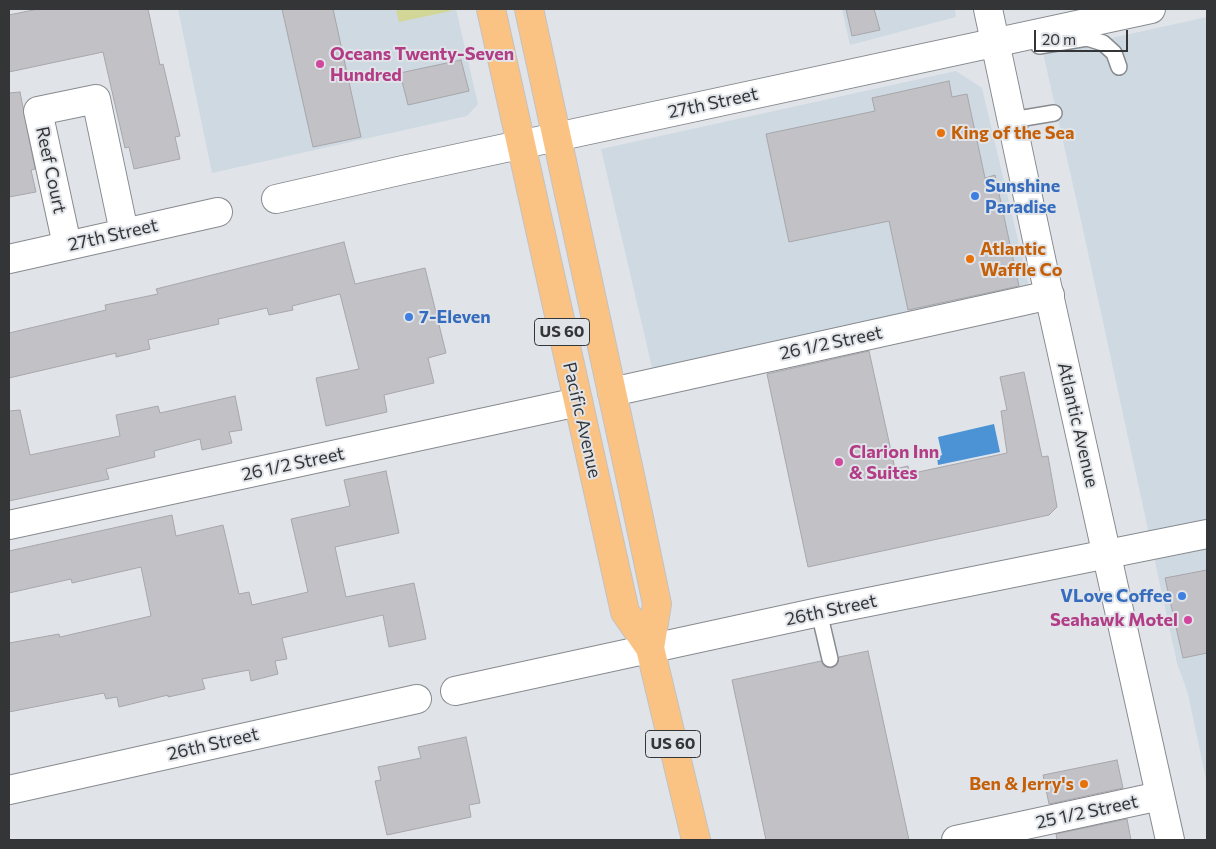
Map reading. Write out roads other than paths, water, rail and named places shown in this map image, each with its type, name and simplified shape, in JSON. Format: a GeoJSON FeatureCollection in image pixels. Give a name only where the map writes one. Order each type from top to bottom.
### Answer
{"type":"FeatureCollection","features":[{"type":"Feature","properties":{"kind":"highway","name":"Pacific Avenue"},"geometry":{"type":"LineString","coordinates":[[491,9],[625,612],[650,648],[696,840]]}},
{"type":"Feature","properties":{"kind":"highway","name":"Pacific Avenue"},"geometry":{"type":"LineString","coordinates":[[529,9],[657,604],[650,648]]}},
{"type":"Feature","properties":{"kind":"street","name":"Atlantic Avenue"},"geometry":{"type":"LineString","coordinates":[[988,9],[1170,840]]}},
{"type":"Feature","properties":{"kind":"street","name":"27th Street"},"geometry":{"type":"LineString","coordinates":[[276,200],[412,168],[997,48],[1151,9]]}},
{"type":"Feature","properties":{"kind":"street","name":"Reef Court"},"geometry":{"type":"LineString","coordinates":[[67,245],[38,111],[96,99],[124,232]]}},
{"type":"Feature","properties":{"kind":"street","name":"27th Street"},"geometry":{"type":"LineString","coordinates":[[9,259],[218,212]]}},
{"type":"Feature","properties":{"kind":"street","name":"26 1/2 Street"},"geometry":{"type":"LineString","coordinates":[[612,392],[1050,295]]}},
{"type":"Feature","properties":{"kind":"street","name":"26 1/2 Street"},"geometry":{"type":"LineString","coordinates":[[9,525],[578,402]]}},
{"type":"Feature","properties":{"kind":"street","name":"26th Street"},"geometry":{"type":"LineString","coordinates":[[455,690],[819,612],[1207,534]]}},
{"type":"Feature","properties":{"kind":"street","name":"26th Street"},"geometry":{"type":"LineString","coordinates":[[9,790],[417,699]]}},
{"type":"Feature","properties":{"kind":"street","name":"25 1/2 Street"},"geometry":{"type":"LineString","coordinates":[[956,840],[1160,796]]}},
{"type":"Feature","properties":{"kind":"lane"},"geometry":{"type":"LineString","coordinates":[[997,48],[1087,38],[1103,43],[1114,53],[1119,67]]}},
{"type":"Feature","properties":{"kind":"lane"},"geometry":{"type":"LineString","coordinates":[[1012,120],[1054,113]]}},
{"type":"Feature","properties":{"kind":"lane"},"geometry":{"type":"LineString","coordinates":[[819,612],[830,659]]}},
{"type":"Feature","properties":{"kind":"water"},"geometry":{"type":"Polygon","coordinates":[[[994,424],[1000,452],[938,465],[937,457],[942,455],[938,437],[994,424]]]}},
{"type":"Feature","properties":{"kind":"place","name":"Oceans Twenty-Seven Hundred"},"geometry":{"type":"Point","coordinates":[320,64]}},
{"type":"Feature","properties":{"kind":"place","name":"King of the Sea"},"geometry":{"type":"Point","coordinates":[941,133]}},
{"type":"Feature","properties":{"kind":"place","name":"Sunshine Paradise"},"geometry":{"type":"Point","coordinates":[975,196]}},
{"type":"Feature","properties":{"kind":"place","name":"Atlantic Waffle Co"},"geometry":{"type":"Point","coordinates":[970,259]}},
{"type":"Feature","properties":{"kind":"place","name":"7-Eleven"},"geometry":{"type":"Point","coordinates":[409,317]}},
{"type":"Feature","properties":{"kind":"place","name":"Clarion Inn & Suites"},"geometry":{"type":"Point","coordinates":[839,462]}},
{"type":"Feature","properties":{"kind":"place","name":"VLove Coffee"},"geometry":{"type":"Point","coordinates":[1182,596]}},
{"type":"Feature","properties":{"kind":"place","name":"Seahawk Motel"},"geometry":{"type":"Point","coordinates":[1188,620]}},
{"type":"Feature","properties":{"kind":"place","name":"Ben & Jerry's"},"geometry":{"type":"Point","coordinates":[1084,784]}}]}
